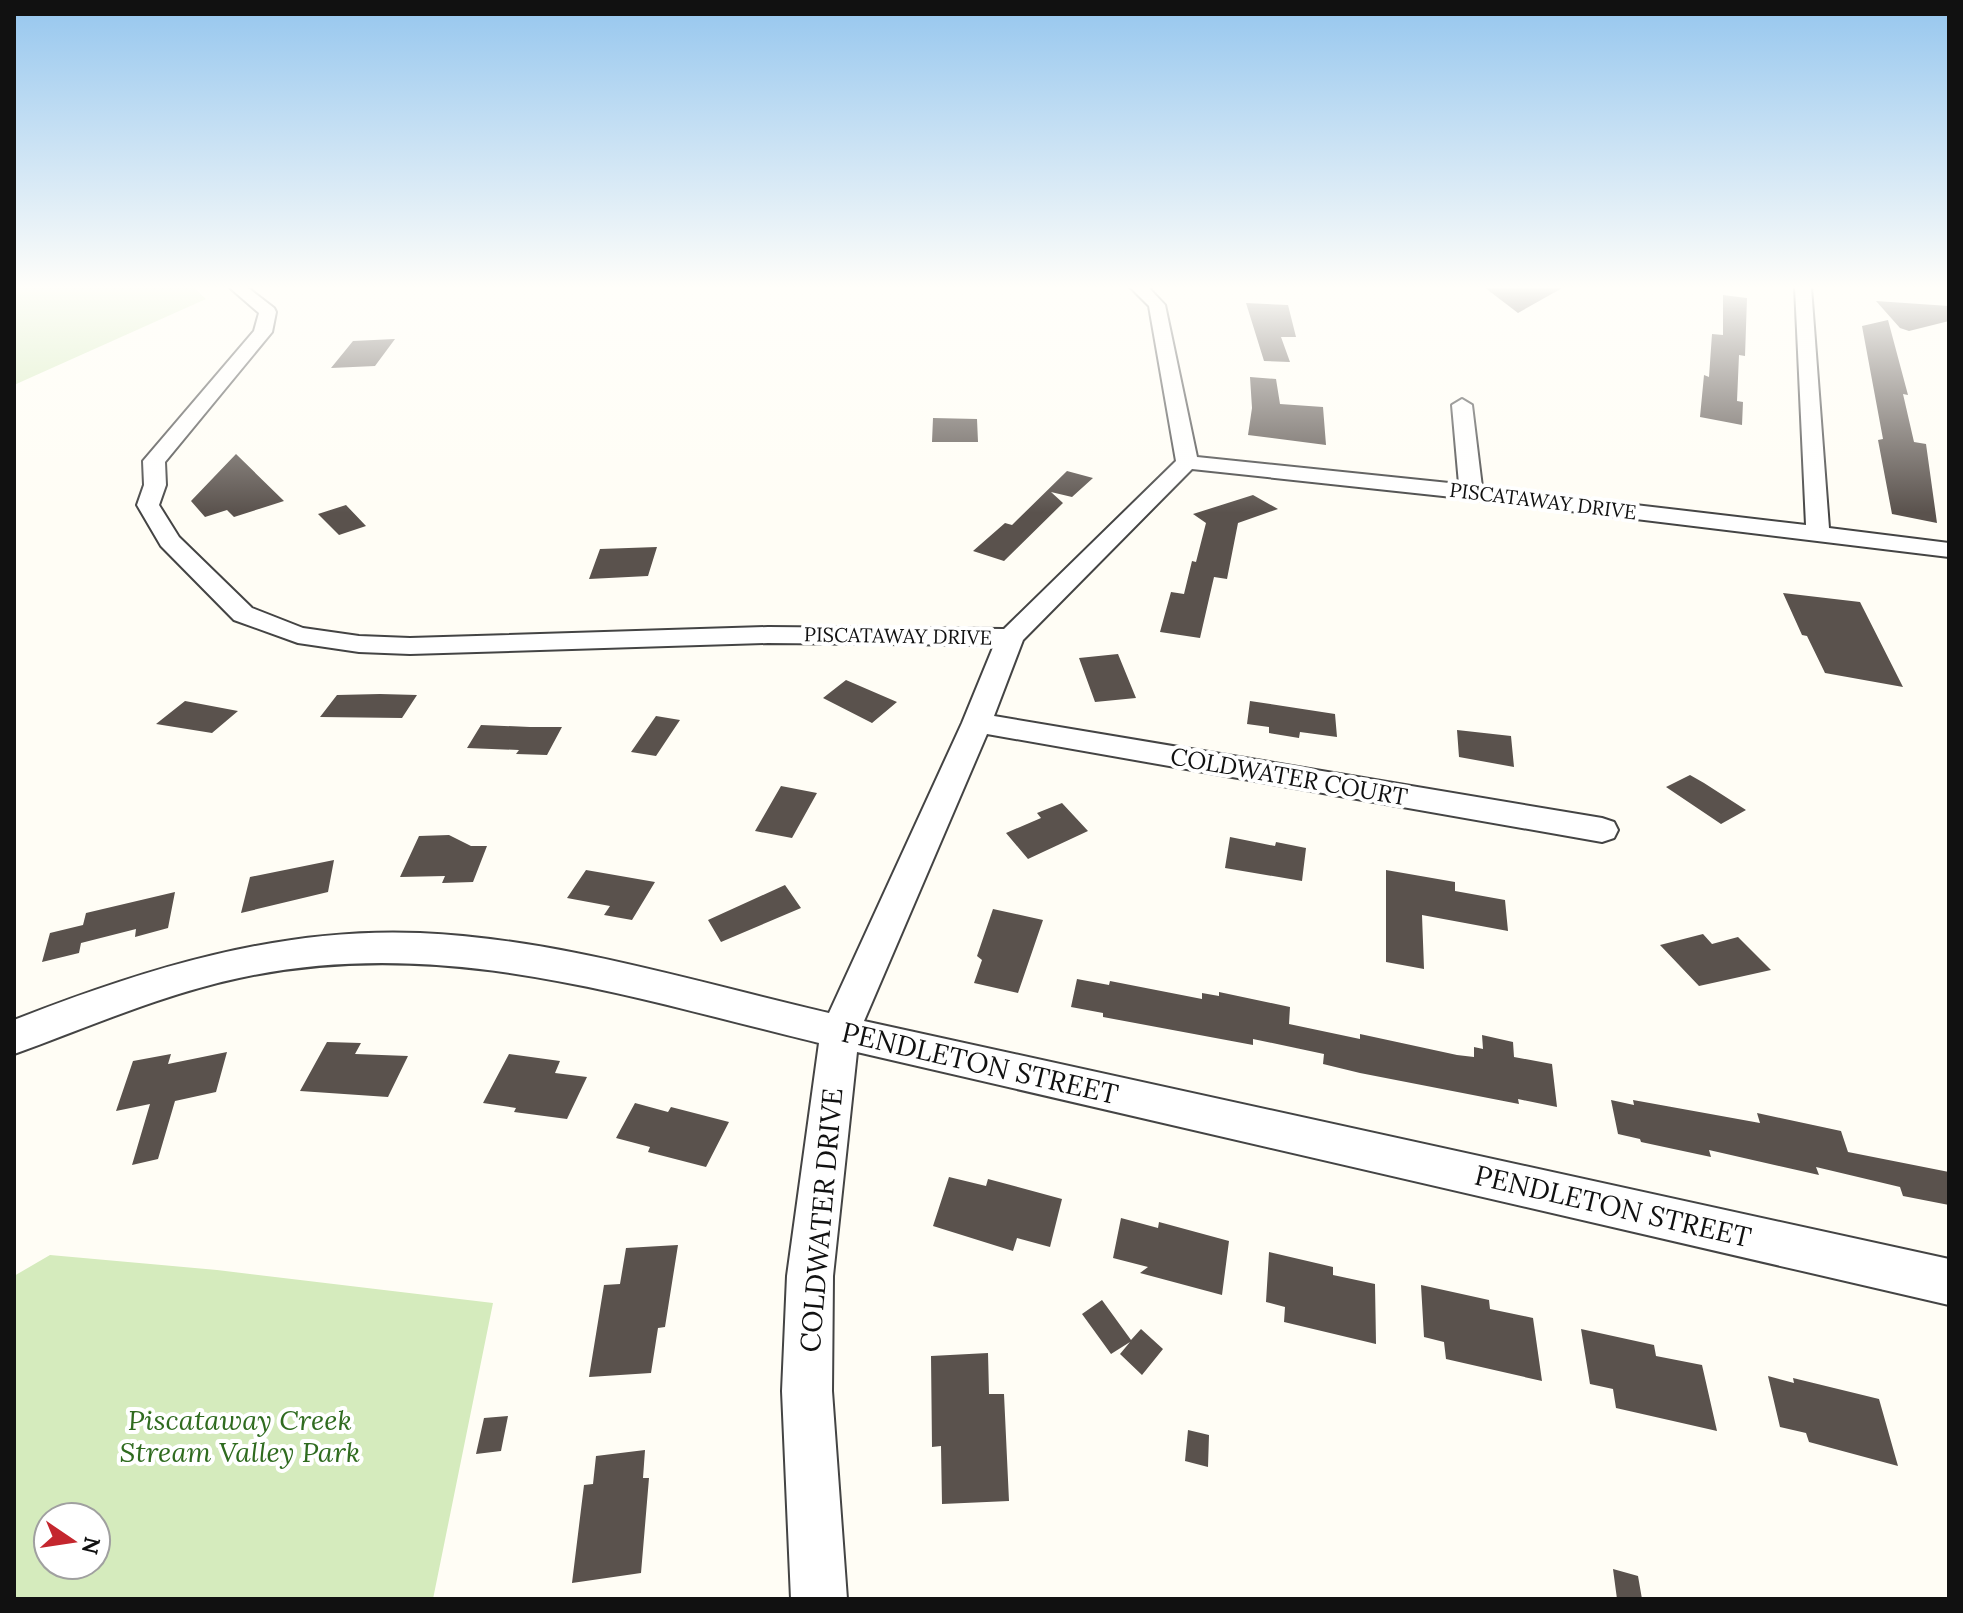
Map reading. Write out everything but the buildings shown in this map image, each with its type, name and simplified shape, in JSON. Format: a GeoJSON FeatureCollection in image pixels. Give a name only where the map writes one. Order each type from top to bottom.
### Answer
{"type":"FeatureCollection","features":[{"type":"Feature","properties":{"kind":"street","name":"PISCATAWAY DRIVE"},"geometry":{"type":"LineString","coordinates":[[237,362],[154,461],[155,485],[148,505],[169,541],[243,614],[258,622],[326,640],[410,646],[768,635],[1011,637],[1187,462],[1471,492],[1949,550]]}},
{"type":"Feature","properties":{"kind":"street"},"geometry":{"type":"LineString","coordinates":[[1168,362],[1187,462]]}},
{"type":"Feature","properties":{"kind":"street"},"geometry":{"type":"LineString","coordinates":[[1806,362],[1818,534]]}},
{"type":"Feature","properties":{"kind":"street"},"geometry":{"type":"LineString","coordinates":[[1462,405],[1471,492]]}},
{"type":"Feature","properties":{"kind":"street","name":"COLDWATER DRIVE"},"geometry":{"type":"LineString","coordinates":[[819,1599],[807,1391],[810,1276],[840,1032],[977,723],[1011,637]]}},
{"type":"Feature","properties":{"kind":"street","name":"COLDWATER COURT"},"geometry":{"type":"LineString","coordinates":[[977,723],[1602,830]]}},
{"type":"Feature","properties":{"kind":"street","name":"PENDLETON STREET"},"geometry":{"type":"LineString","coordinates":[[14,1037],[85,1007],[224,964],[295,953],[374,947],[498,954],[574,967],[840,1032],[1949,1282]]}},
{"type":"Feature","properties":{"kind":"green space"},"geometry":{"type":"Polygon","coordinates":[[[14,362],[65,362],[14,385],[14,362]]]}},
{"type":"Feature","properties":{"kind":"green space","name":"Piscataway Creek Stream Valley Park"},"geometry":{"type":"Polygon","coordinates":[[[50,1255],[217,1270],[493,1303],[433,1599],[14,1599],[14,1276],[50,1255]]]}}]}
